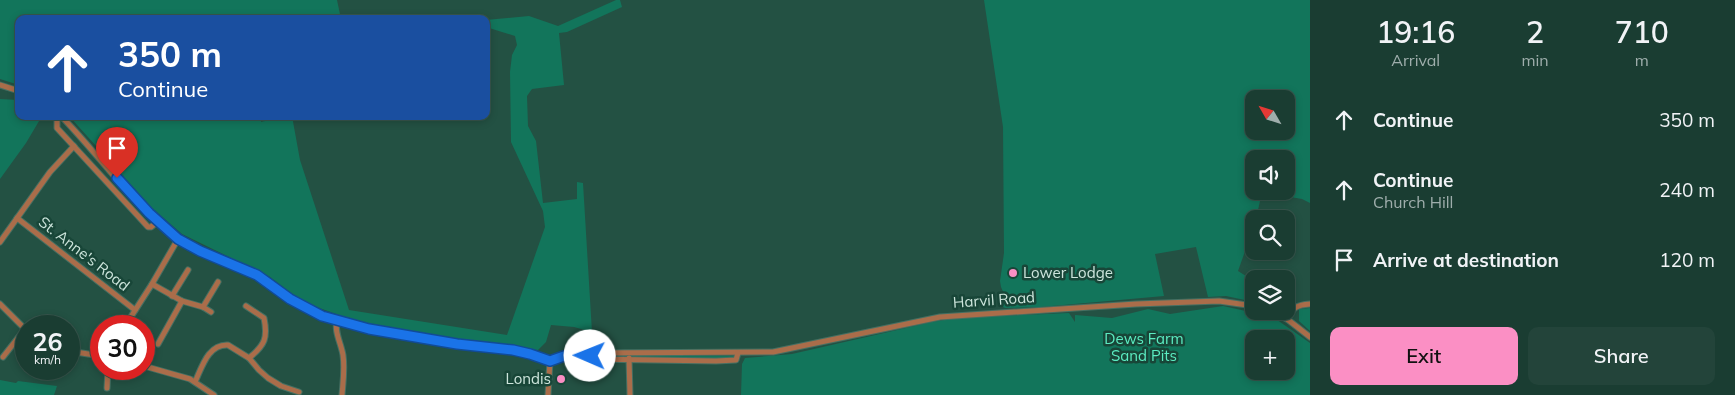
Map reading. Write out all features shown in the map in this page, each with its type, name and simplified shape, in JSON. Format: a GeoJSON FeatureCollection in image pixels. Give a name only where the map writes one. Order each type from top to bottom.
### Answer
{"type":"FeatureCollection","features":[{"type":"Feature","properties":{"kind":"street"},"geometry":{"type":"LineString","coordinates":[[0,85],[15,90]]}},
{"type":"Feature","properties":{"kind":"street"},"geometry":{"type":"LineString","coordinates":[[57,120],[57,128],[148,226],[154,225],[157,222]]}},
{"type":"Feature","properties":{"kind":"street"},"geometry":{"type":"LineString","coordinates":[[64,120],[157,222],[178,239],[200,251],[257,275],[300,305],[322,316],[369,329],[457,344],[513,350],[550,361],[548,395]]}},
{"type":"Feature","properties":{"kind":"street"},"geometry":{"type":"LineString","coordinates":[[0,242],[50,172],[74,146]]}},
{"type":"Feature","properties":{"kind":"street","name":"St. Anne's Road"},"geometry":{"type":"LineString","coordinates":[[17,218],[135,310]]}},
{"type":"Feature","properties":{"kind":"street"},"geometry":{"type":"LineString","coordinates":[[132,315],[178,239]]}},
{"type":"Feature","properties":{"kind":"street"},"geometry":{"type":"LineString","coordinates":[[172,296],[188,270]]}},
{"type":"Feature","properties":{"kind":"street"},"geometry":{"type":"LineString","coordinates":[[203,307],[218,282]]}},
{"type":"Feature","properties":{"kind":"street"},"geometry":{"type":"LineString","coordinates":[[152,284],[182,301],[203,307],[211,312]]}},
{"type":"Feature","properties":{"kind":"street"},"geometry":{"type":"LineString","coordinates":[[158,344],[182,301]]}},
{"type":"Feature","properties":{"kind":"street","name":"Harvil Road"},"geometry":{"type":"LineString","coordinates":[[550,361],[564,356],[589,353],[773,352],[794,349],[920,320],[964,314],[1214,301],[1245,305]]}},
{"type":"Feature","properties":{"kind":"street"},"geometry":{"type":"LineString","coordinates":[[0,304],[15,320]]}},
{"type":"Feature","properties":{"kind":"street"},"geometry":{"type":"LineString","coordinates":[[1295,306],[1310,304]]}},
{"type":"Feature","properties":{"kind":"street"},"geometry":{"type":"LineString","coordinates":[[246,306],[262,316],[265,329],[262,347],[250,358]]}},
{"type":"Feature","properties":{"kind":"street"},"geometry":{"type":"LineString","coordinates":[[337,320],[336,327],[344,366],[342,395]]}},
{"type":"Feature","properties":{"kind":"street"},"geometry":{"type":"LineString","coordinates":[[1288,320],[1310,337]]}},
{"type":"Feature","properties":{"kind":"street"},"geometry":{"type":"LineString","coordinates":[[3,357],[15,342]]}},
{"type":"Feature","properties":{"kind":"street"},"geometry":{"type":"LineString","coordinates":[[195,382],[210,352],[221,345],[230,346],[250,358],[259,370],[281,386],[299,392]]}},
{"type":"Feature","properties":{"kind":"street","name":"Harvil Road"},"geometry":{"type":"LineString","coordinates":[[589,353],[590,359],[734,361],[738,358],[738,353]]}},
{"type":"Feature","properties":{"kind":"street"},"geometry":{"type":"LineString","coordinates":[[629,353],[630,395]]}},
{"type":"Feature","properties":{"kind":"street"},"geometry":{"type":"LineString","coordinates":[[155,369],[182,376],[214,395]]}},
{"type":"Feature","properties":{"kind":"street"},"geometry":{"type":"LineString","coordinates":[[106,388],[107,380]]}},
{"type":"Feature","properties":{"kind":"green space"},"geometry":{"type":"Polygon","coordinates":[[[0,0],[337,0],[340,15],[15,15],[15,84],[0,79],[0,0]]]}},
{"type":"Feature","properties":{"kind":"green space"},"geometry":{"type":"Polygon","coordinates":[[[616,0],[620,0],[622,7],[567,32],[559,33],[564,85],[532,89],[527,96],[528,126],[536,141],[543,203],[577,199],[577,182],[583,183],[592,332],[574,327],[551,325],[546,342],[538,350],[505,347],[347,321],[344,317],[303,302],[270,277],[182,234],[152,208],[73,120],[261,120],[261,122],[293,120],[300,160],[349,310],[507,335],[545,227],[543,211],[511,142],[510,72],[512,55],[517,45],[515,36],[490,28],[490,20],[529,16],[558,26],[616,0]]]}},
{"type":"Feature","properties":{"kind":"green space"},"geometry":{"type":"Polygon","coordinates":[[[984,0],[1310,0],[1310,203],[1295,198],[1295,150],[1245,150],[1245,200],[1260,200],[1258,210],[1245,210],[1245,251],[1238,271],[1245,275],[1245,300],[1226,296],[1208,297],[1196,247],[1155,254],[1164,296],[1041,307],[1005,308],[1001,306],[1000,302],[1005,296],[1000,281],[1004,253],[1003,127],[984,0]]]}},
{"type":"Feature","properties":{"kind":"green space"},"geometry":{"type":"Polygon","coordinates":[[[0,99],[15,100],[15,120],[40,120],[26,143],[0,179],[0,99]]]}},
{"type":"Feature","properties":{"kind":"green space","name":"Dews Farm Sand Pits"},"geometry":{"type":"Polygon","coordinates":[[[1223,306],[1245,311],[1245,320],[1277,320],[1292,330],[1245,330],[1245,380],[1295,380],[1295,332],[1310,343],[1310,395],[741,395],[742,364],[745,358],[792,354],[956,318],[1069,313],[1075,322],[1075,315],[1112,318],[1148,309],[1170,314],[1223,306]]]}},
{"type":"Feature","properties":{"kind":"green space"},"geometry":{"type":"Polygon","coordinates":[[[1310,308],[1310,331],[1299,321],[1299,309],[1310,308]]]}},
{"type":"Feature","properties":{"kind":"green space"},"geometry":{"type":"Polygon","coordinates":[[[633,356],[734,357],[729,359],[633,358],[633,356]]]}},
{"type":"Feature","properties":{"kind":"green space"},"geometry":{"type":"Polygon","coordinates":[[[0,380],[57,386],[54,395],[0,395],[0,380]]]}},
{"type":"Feature","properties":{"kind":"place","name":"Lower Lodge"},"geometry":{"type":"Point","coordinates":[1013,273]}},
{"type":"Feature","properties":{"kind":"place","name":"Londis"},"geometry":{"type":"Point","coordinates":[561,379]}},
{"type":"Feature","properties":{"kind":"route"},"geometry":{"type":"LineString","coordinates":[[117,178],[157,222],[178,239],[200,251],[257,275],[290,299],[322,316],[369,329],[457,344],[513,350],[550,361],[564,356],[579,354],[589,353],[590,356]]}}]}
